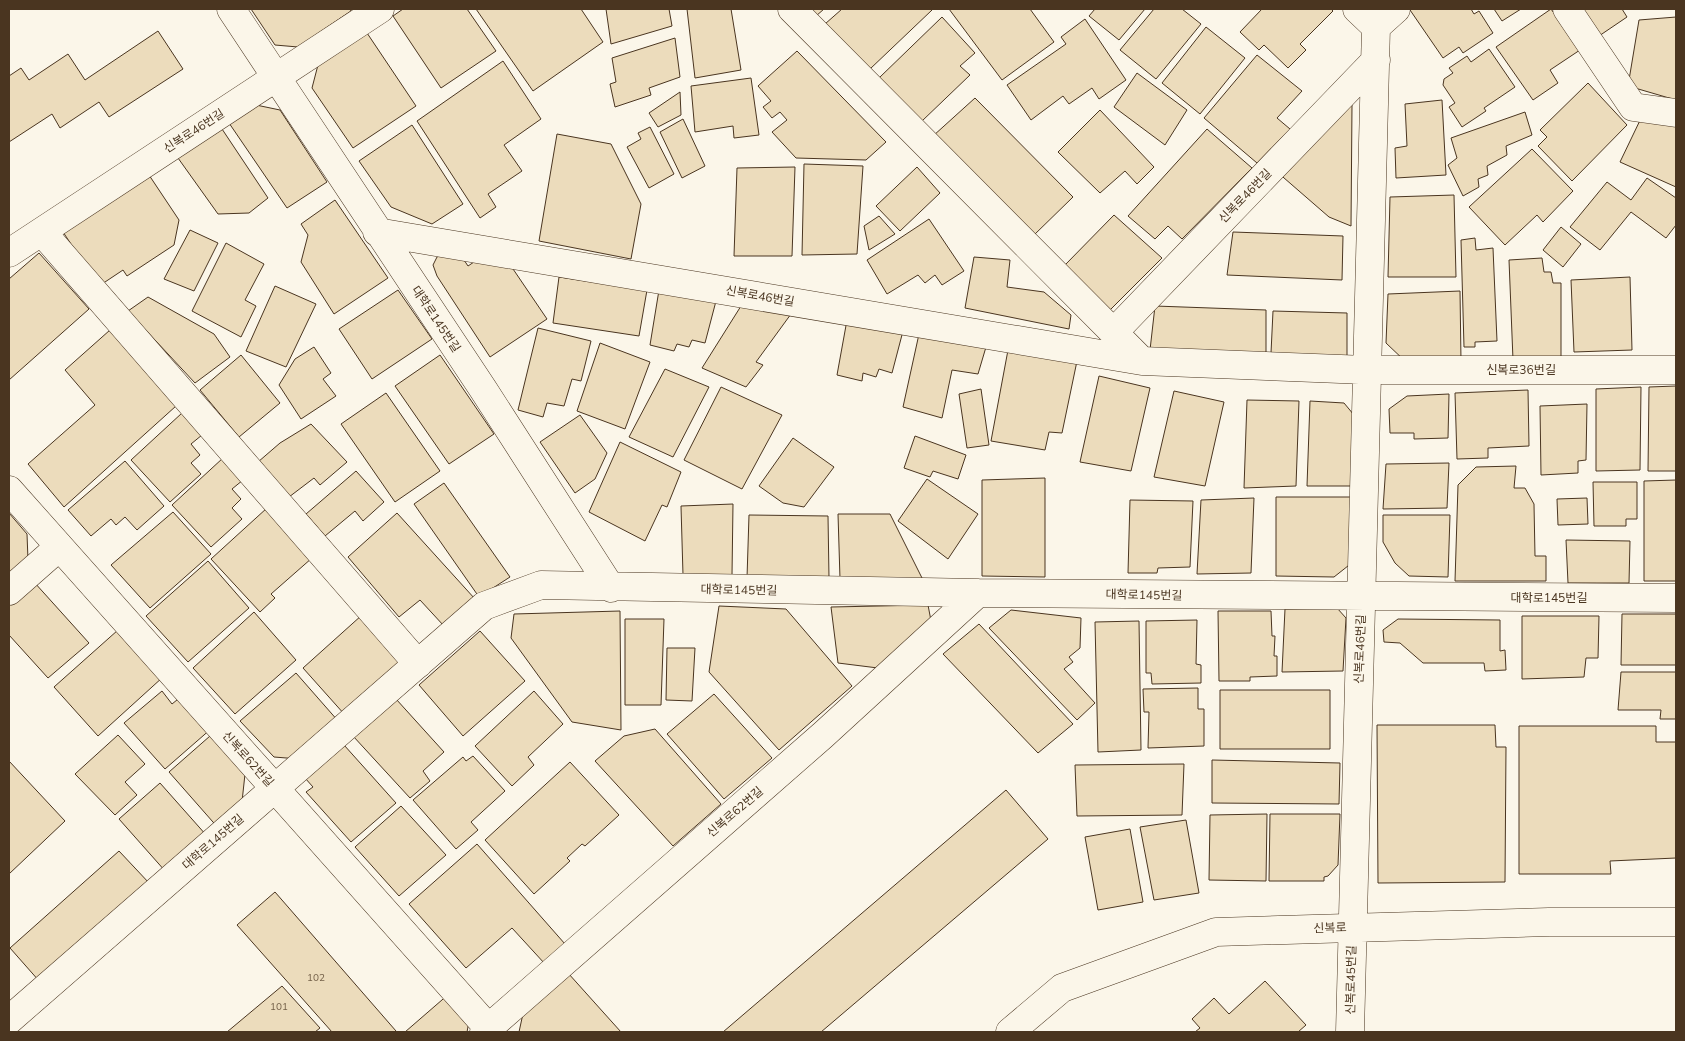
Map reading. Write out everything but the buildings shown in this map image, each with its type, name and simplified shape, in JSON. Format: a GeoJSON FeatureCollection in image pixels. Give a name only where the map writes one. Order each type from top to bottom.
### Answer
{"type":"FeatureCollection","features":[{"type":"Feature","properties":{"kind":"street","name":"대학로145번길"},"geometry":{"type":"LineString","coordinates":[[231,9],[377,232],[483,389],[611,588]]}},
{"type":"Feature","properties":{"kind":"street","name":"신복로46번길"},"geometry":{"type":"LineString","coordinates":[[9,253],[380,9]]}},
{"type":"Feature","properties":{"kind":"street"},"geometry":{"type":"LineString","coordinates":[[792,9],[1142,361]]}},
{"type":"Feature","properties":{"kind":"street"},"geometry":{"type":"LineString","coordinates":[[1567,9],[1633,106],[1676,113]]}},
{"type":"Feature","properties":{"kind":"street","name":"신복로46번길"},"geometry":{"type":"LineString","coordinates":[[1352,928],[1376,15]]}},
{"type":"Feature","properties":{"kind":"street","name":"신복로46번길"},"geometry":{"type":"LineString","coordinates":[[1114,332],[1376,60]]}},
{"type":"Feature","properties":{"kind":"street"},"geometry":{"type":"LineString","coordinates":[[42,232],[418,664]]}},
{"type":"Feature","properties":{"kind":"street","name":"신복로46번길"},"geometry":{"type":"LineString","coordinates":[[377,232],[1142,361],[1366,370]]}},
{"type":"Feature","properties":{"kind":"street","name":"신복로36번길"},"geometry":{"type":"LineString","coordinates":[[1366,370],[1676,370]]}},
{"type":"Feature","properties":{"kind":"street","name":"신복로62번길"},"geometry":{"type":"LineString","coordinates":[[9,490],[488,1031],[816,741],[978,593]]}},
{"type":"Feature","properties":{"kind":"street"},"geometry":{"type":"LineString","coordinates":[[9,591],[59,548]]}},
{"type":"Feature","properties":{"kind":"street","name":"대학로145번길"},"geometry":{"type":"LineString","coordinates":[[9,1020],[484,606],[541,585],[611,588],[1361,598],[1676,598]]}},
{"type":"Feature","properties":{"kind":"street","name":"신복로"},"geometry":{"type":"LineString","coordinates":[[1010,1032],[1062,988],[1216,932],[1549,922],[1676,922]]}},
{"type":"Feature","properties":{"kind":"street","name":"신복로45번길"},"geometry":{"type":"LineString","coordinates":[[1350,1032],[1352,928]]}}]}
